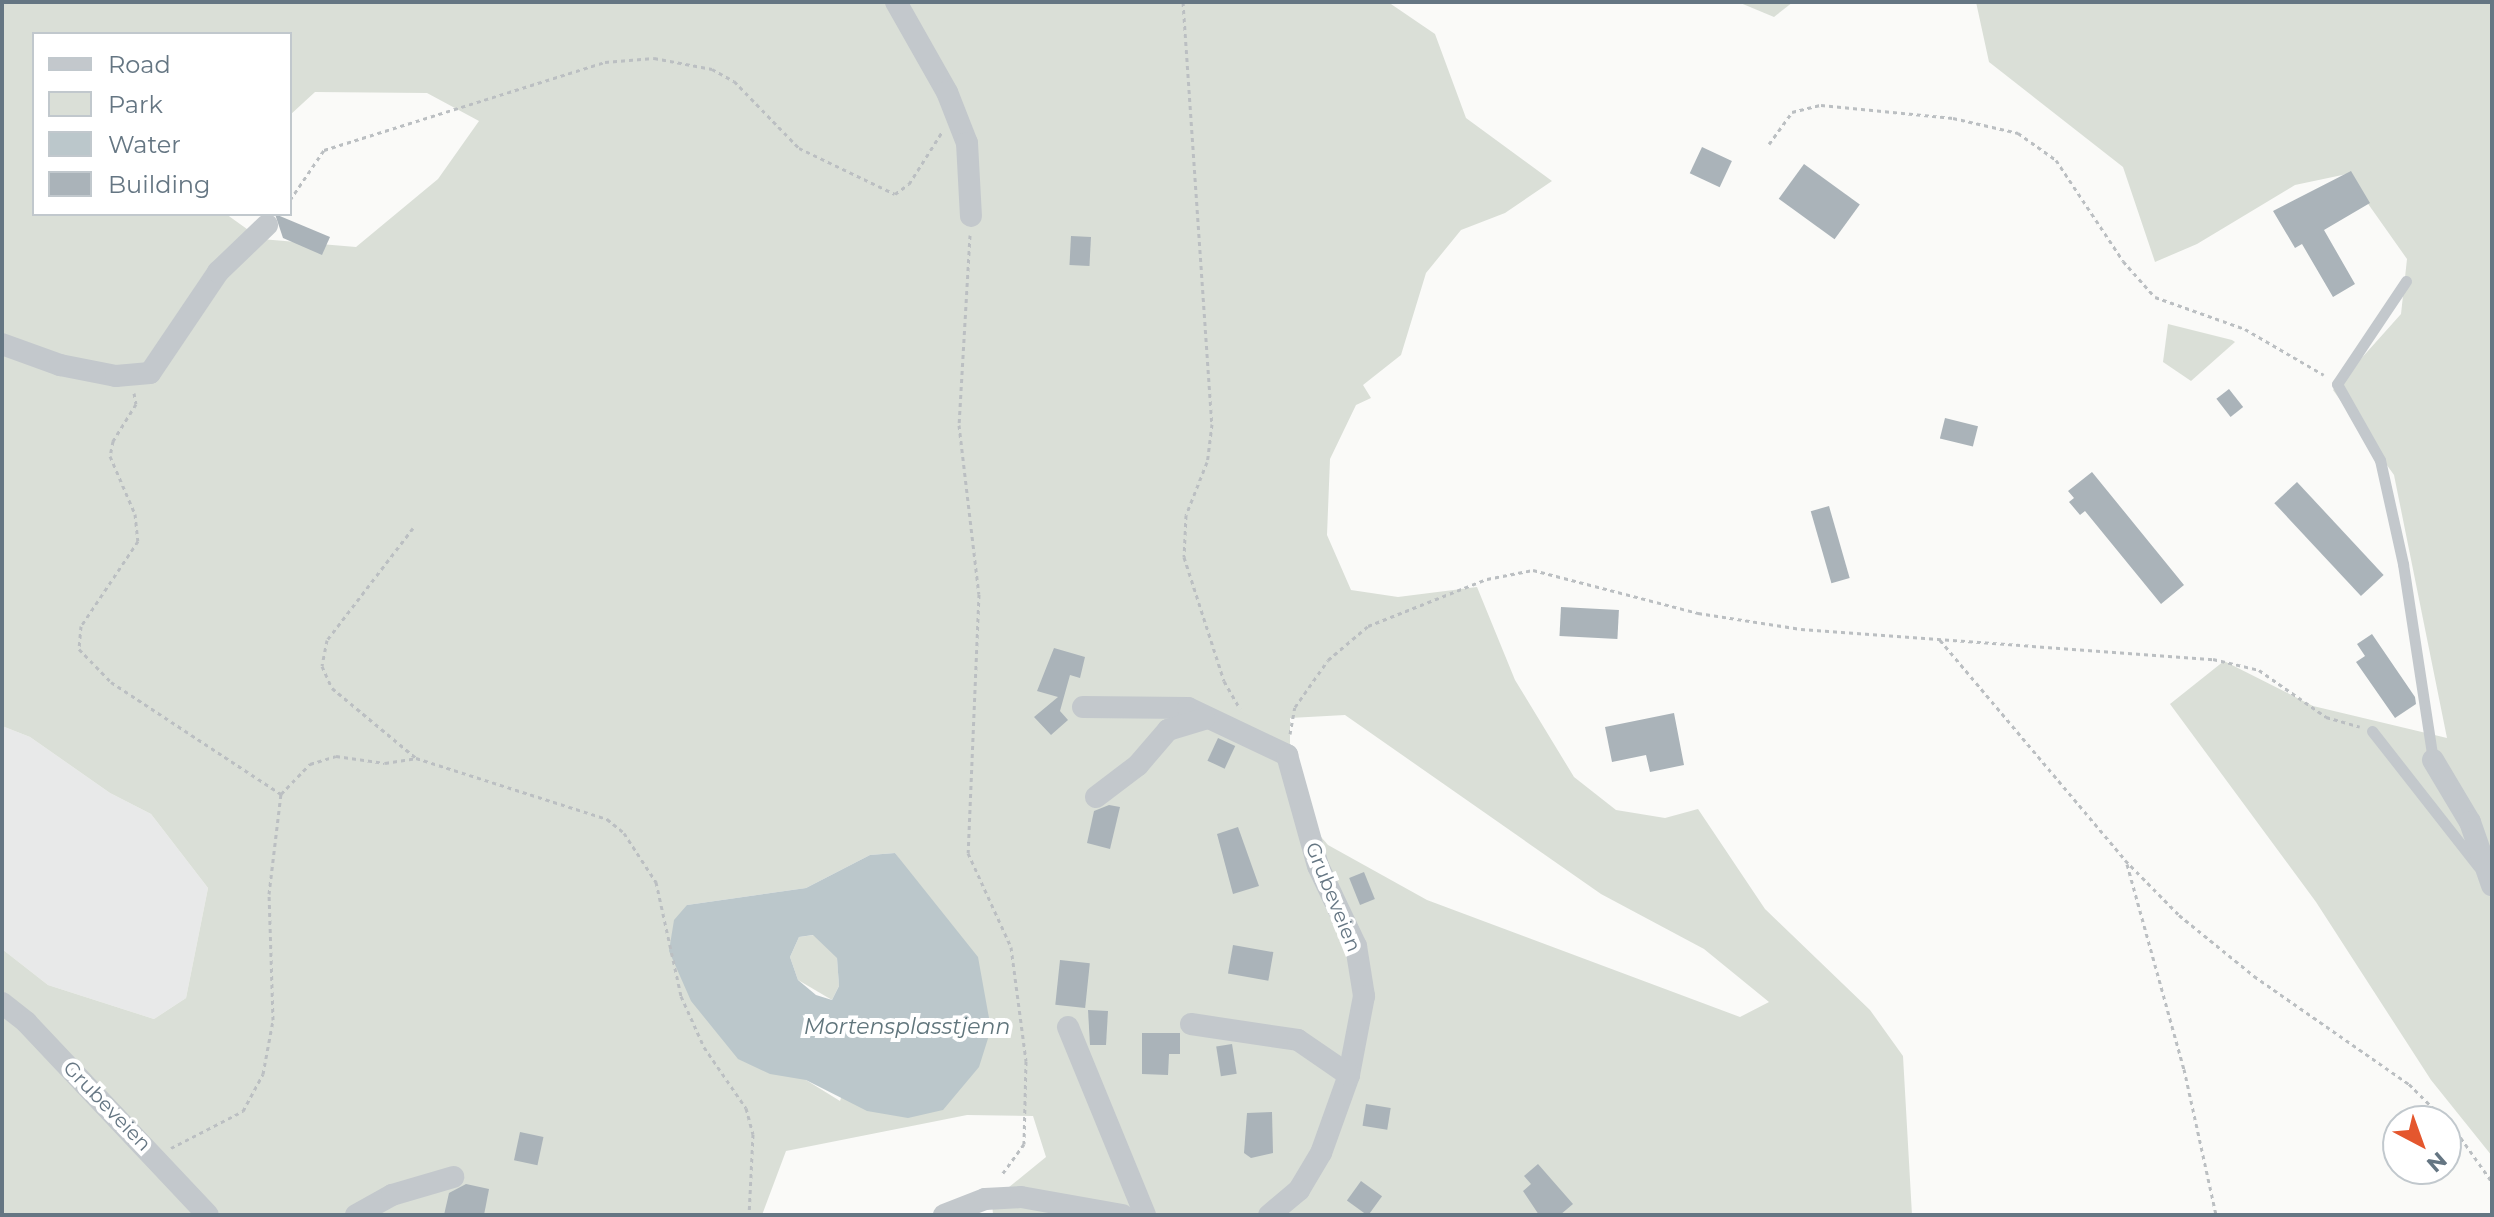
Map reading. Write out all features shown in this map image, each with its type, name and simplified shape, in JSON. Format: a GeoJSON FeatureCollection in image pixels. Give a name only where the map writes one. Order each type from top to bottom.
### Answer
{"type":"FeatureCollection","features":[{"type":"Feature","properties":{"kind":"street"},"geometry":{"type":"LineString","coordinates":[[896,2],[967,143],[971,216]]}},
{"type":"Feature","properties":{"kind":"street"},"geometry":{"type":"LineString","coordinates":[[2,344],[60,365],[133,377],[150,373],[218,272],[267,225]]}},
{"type":"Feature","properties":{"kind":"street"},"geometry":{"type":"LineString","coordinates":[[1083,707],[1188,708],[1287,755]]}},
{"type":"Feature","properties":{"kind":"street"},"geometry":{"type":"LineString","coordinates":[[1096,797],[1138,765],[1168,730],[1209,718]]}},
{"type":"Feature","properties":{"kind":"street","name":"Grubeveien"},"geometry":{"type":"LineString","coordinates":[[1275,1214],[1299,1190],[1321,1153],[1349,1075],[1364,996],[1356,946],[1318,866],[1287,755]]}},
{"type":"Feature","properties":{"kind":"street"},"geometry":{"type":"LineString","coordinates":[[2433,760],[2470,822],[2491,883]]}},
{"type":"Feature","properties":{"kind":"street","name":"Grubeveien"},"geometry":{"type":"LineString","coordinates":[[2,1003],[26,1022],[208,1215]]}},
{"type":"Feature","properties":{"kind":"street"},"geometry":{"type":"LineString","coordinates":[[1191,1024],[1298,1040],[1349,1075]]}},
{"type":"Feature","properties":{"kind":"street"},"geometry":{"type":"LineString","coordinates":[[1068,1027],[1145,1215]]}},
{"type":"Feature","properties":{"kind":"street"},"geometry":{"type":"LineString","coordinates":[[356,1215],[392,1195],[453,1177]]}},
{"type":"Feature","properties":{"kind":"street"},"geometry":{"type":"LineString","coordinates":[[944,1215],[985,1199],[1021,1197],[1122,1215]]}},
{"type":"Feature","properties":{"kind":"lane"},"geometry":{"type":"LineString","coordinates":[[2406,281],[2337,384],[2380,460],[2403,564],[2433,760]]}},
{"type":"Feature","properties":{"kind":"lane"},"geometry":{"type":"LineString","coordinates":[[2372,731],[2491,883]]}},
{"type":"Feature","properties":{"kind":"path"},"geometry":{"type":"LineString","coordinates":[[1183,2],[1212,424],[1207,462],[1186,515],[1184,557],[1224,681],[1257,740]]}},
{"type":"Feature","properties":{"kind":"path"},"geometry":{"type":"LineString","coordinates":[[292,197],[324,150],[605,62],[654,58],[712,69],[734,81],[799,148],[895,194],[909,184],[944,130],[958,121]]}},
{"type":"Feature","properties":{"kind":"path"},"geometry":{"type":"LineString","coordinates":[[1769,144],[1792,112],[1821,105],[1953,118],[2018,133],[2056,160],[2123,261],[2155,297],[2245,329],[2337,384]]}},
{"type":"Feature","properties":{"kind":"path"},"geometry":{"type":"LineString","coordinates":[[971,216],[959,425],[979,594],[968,853],[1011,947],[1026,1061],[1024,1144],[985,1199]]}},
{"type":"Feature","properties":{"kind":"path"},"geometry":{"type":"LineString","coordinates":[[133,377],[136,404],[110,456],[135,514],[138,541],[81,626],[79,649],[111,682],[281,794]]}},
{"type":"Feature","properties":{"kind":"path"},"geometry":{"type":"LineString","coordinates":[[413,528],[327,640],[322,666],[332,688],[416,758],[607,819],[648,865],[656,882],[681,996],[704,1047],[746,1108],[753,1134],[749,1215]]}},
{"type":"Feature","properties":{"kind":"path"},"geometry":{"type":"LineString","coordinates":[[1287,755],[1295,707],[1328,660],[1368,626],[1487,579],[1533,570],[1698,613],[1801,629],[2213,659],[2259,670],[2326,717],[2372,731]]}},
{"type":"Feature","properties":{"kind":"path"},"geometry":{"type":"LineString","coordinates":[[1940,640],[2125,860],[2207,940],[2409,1084],[2456,1131],[2492,1182]]}},
{"type":"Feature","properties":{"kind":"path"},"geometry":{"type":"LineString","coordinates":[[153,1155],[210,1132],[243,1111],[263,1074],[273,1020],[269,894],[281,794],[310,764],[336,756],[385,763],[416,758]]}},
{"type":"Feature","properties":{"kind":"path"},"geometry":{"type":"LineString","coordinates":[[2125,860],[2184,1069],[2216,1215]]}},
{"type":"Feature","properties":{"kind":"shaded area"},"geometry":{"type":"Polygon","coordinates":[[[2,726],[30,737],[110,793],[151,814],[208,888],[186,998],[154,1019],[48,985],[2,949],[2,726]]]}},
{"type":"Feature","properties":{"kind":"green space"},"geometry":{"type":"Polygon","coordinates":[[[2,2],[1388,2],[1435,34],[1466,118],[1552,181],[1505,213],[1461,230],[1426,273],[1401,355],[1363,385],[1371,398],[1356,405],[1330,459],[1327,535],[1351,590],[1398,597],[1477,587],[1515,680],[1574,777],[1616,810],[1665,818],[1698,809],[1765,909],[1870,1010],[1903,1056],[1912,1215],[993,1215],[992,1201],[1046,1157],[1033,1116],[967,1115],[786,1151],[762,1215],[2,1215],[2,949],[48,985],[154,1019],[186,998],[208,888],[151,814],[110,793],[30,737],[2,726],[2,2]],[[1345,715],[1290,718],[1290,801],[1328,845],[1427,900],[1740,1017],[1769,1002],[1704,949],[1601,894],[1345,715]],[[895,853],[870,855],[806,888],[687,905],[806,1080],[840,1101],[913,879],[895,853]]]}},
{"type":"Feature","properties":{"kind":"green space"},"geometry":{"type":"Polygon","coordinates":[[[1738,2],[1793,2],[1774,17],[1738,2]]]}},
{"type":"Feature","properties":{"kind":"green space"},"geometry":{"type":"Polygon","coordinates":[[[1976,2],[2492,2],[2492,1156],[2462,1119],[2462,1105],[2451,1105],[2431,1080],[2316,902],[2170,704],[2224,661],[2313,706],[2447,738],[2394,475],[2333,390],[2401,314],[2407,259],[2347,174],[2295,185],[2197,244],[2155,262],[2123,167],[1989,62],[1976,2]]]}},
{"type":"Feature","properties":{"kind":"green space"},"geometry":{"type":"Polygon","coordinates":[[[2168,324],[2235,342],[2191,381],[2163,362],[2168,324]]]}},
{"type":"Feature","properties":{"kind":"green space"},"geometry":{"type":"Polygon","coordinates":[[[814,935],[837,957],[839,986],[832,1000],[798,980],[790,957],[799,937],[814,935]]]}},
{"type":"Feature","properties":{"kind":"water","name":"Mortensplasstjenn"},"geometry":{"type":"Polygon","coordinates":[[[895,853],[978,957],[991,1029],[979,1067],[943,1110],[908,1118],[867,1111],[806,1080],[770,1074],[738,1059],[691,1001],[669,951],[674,920],[687,905],[806,888],[870,855],[895,853]],[[813,935],[799,937],[790,957],[798,980],[816,995],[832,1000],[839,986],[837,958],[813,935]]]}},
{"type":"Feature","properties":{"kind":"building"},"geometry":{"type":"Polygon","coordinates":[[[1702,147],[1732,161],[1720,187],[1690,173],[1702,147]]]}},
{"type":"Feature","properties":{"kind":"building"},"geometry":{"type":"Polygon","coordinates":[[[1804,164],[1860,205],[1835,239],[1779,199],[1804,164]]]}},
{"type":"Feature","properties":{"kind":"building"},"geometry":{"type":"Polygon","coordinates":[[[2351,171],[2370,203],[2324,230],[2355,284],[2333,297],[2302,244],[2295,248],[2273,211],[2351,171]]]}},
{"type":"Feature","properties":{"kind":"building"},"geometry":{"type":"Polygon","coordinates":[[[276,216],[330,237],[322,255],[283,238],[276,216]]]}},
{"type":"Feature","properties":{"kind":"building"},"geometry":{"type":"Polygon","coordinates":[[[1071,236],[1091,237],[1089,266],[1069,265],[1071,236]]]}},
{"type":"Feature","properties":{"kind":"building"},"geometry":{"type":"Polygon","coordinates":[[[2229,389],[2243,407],[2231,417],[2216,399],[2229,389]]]}},
{"type":"Feature","properties":{"kind":"building"},"geometry":{"type":"Polygon","coordinates":[[[1945,418],[1978,426],[1973,447],[1940,438],[1945,418]]]}},
{"type":"Feature","properties":{"kind":"building"},"geometry":{"type":"Polygon","coordinates":[[[2092,472],[2184,585],[2161,604],[2085,511],[2080,515],[2069,502],[2074,498],[2068,491],[2092,472]]]}},
{"type":"Feature","properties":{"kind":"building"},"geometry":{"type":"Polygon","coordinates":[[[2297,482],[2384,575],[2361,596],[2274,503],[2297,482]]]}},
{"type":"Feature","properties":{"kind":"building"},"geometry":{"type":"Polygon","coordinates":[[[1829,506],[1850,578],[1831,583],[1811,511],[1829,506]]]}},
{"type":"Feature","properties":{"kind":"building"},"geometry":{"type":"Polygon","coordinates":[[[1561,607],[1619,610],[1617,639],[1559,636],[1561,607]]]}},
{"type":"Feature","properties":{"kind":"building"},"geometry":{"type":"Polygon","coordinates":[[[2372,634],[2415,697],[2416,704],[2395,718],[2356,662],[2365,656],[2357,644],[2372,634]]]}},
{"type":"Feature","properties":{"kind":"building"},"geometry":{"type":"Polygon","coordinates":[[[1054,648],[1085,657],[1080,678],[1070,675],[1060,711],[1068,720],[1051,735],[1034,717],[1058,697],[1037,691],[1054,648]]]}},
{"type":"Feature","properties":{"kind":"building"},"geometry":{"type":"Polygon","coordinates":[[[1674,713],[1684,765],[1650,772],[1646,755],[1612,762],[1605,727],[1674,713]]]}},
{"type":"Feature","properties":{"kind":"building"},"geometry":{"type":"Polygon","coordinates":[[[1218,738],[1235,746],[1225,769],[1207,761],[1218,738]]]}},
{"type":"Feature","properties":{"kind":"building"},"geometry":{"type":"Polygon","coordinates":[[[1109,805],[1120,807],[1110,849],[1087,843],[1094,811],[1109,805]]]}},
{"type":"Feature","properties":{"kind":"building"},"geometry":{"type":"Polygon","coordinates":[[[1238,827],[1259,886],[1233,894],[1217,834],[1238,827]]]}},
{"type":"Feature","properties":{"kind":"building"},"geometry":{"type":"Polygon","coordinates":[[[1364,872],[1375,899],[1360,905],[1349,878],[1364,872]]]}},
{"type":"Feature","properties":{"kind":"building"},"geometry":{"type":"Polygon","coordinates":[[[1233,945],[1273,952],[1268,981],[1228,974],[1233,945]]]}},
{"type":"Feature","properties":{"kind":"building"},"geometry":{"type":"Polygon","coordinates":[[[1060,960],[1090,963],[1085,1008],[1055,1005],[1060,960]]]}},
{"type":"Feature","properties":{"kind":"building"},"geometry":{"type":"Polygon","coordinates":[[[1088,1010],[1108,1011],[1106,1045],[1090,1045],[1088,1010]]]}},
{"type":"Feature","properties":{"kind":"building"},"geometry":{"type":"Polygon","coordinates":[[[1142,1033],[1180,1033],[1180,1054],[1169,1054],[1168,1075],[1142,1074],[1142,1033]]]}},
{"type":"Feature","properties":{"kind":"building"},"geometry":{"type":"Polygon","coordinates":[[[1232,1044],[1237,1074],[1221,1076],[1216,1047],[1232,1044]]]}},
{"type":"Feature","properties":{"kind":"building"},"geometry":{"type":"Polygon","coordinates":[[[1366,1104],[1391,1108],[1387,1130],[1363,1126],[1366,1104]]]}},
{"type":"Feature","properties":{"kind":"building"},"geometry":{"type":"Polygon","coordinates":[[[1272,1112],[1273,1153],[1251,1158],[1244,1153],[1247,1113],[1272,1112]]]}},
{"type":"Feature","properties":{"kind":"building"},"geometry":{"type":"Polygon","coordinates":[[[520,1132],[543,1137],[537,1165],[514,1160],[520,1132]]]}},
{"type":"Feature","properties":{"kind":"building"},"geometry":{"type":"Polygon","coordinates":[[[1538,1164],[1573,1204],[1560,1215],[1539,1215],[1523,1191],[1531,1184],[1524,1176],[1538,1164]]]}},
{"type":"Feature","properties":{"kind":"building"},"geometry":{"type":"Polygon","coordinates":[[[1361,1181],[1382,1196],[1368,1215],[1347,1200],[1361,1181]]]}},
{"type":"Feature","properties":{"kind":"building"},"geometry":{"type":"Polygon","coordinates":[[[466,1184],[489,1189],[484,1215],[444,1215],[449,1193],[466,1184]]]}}]}
